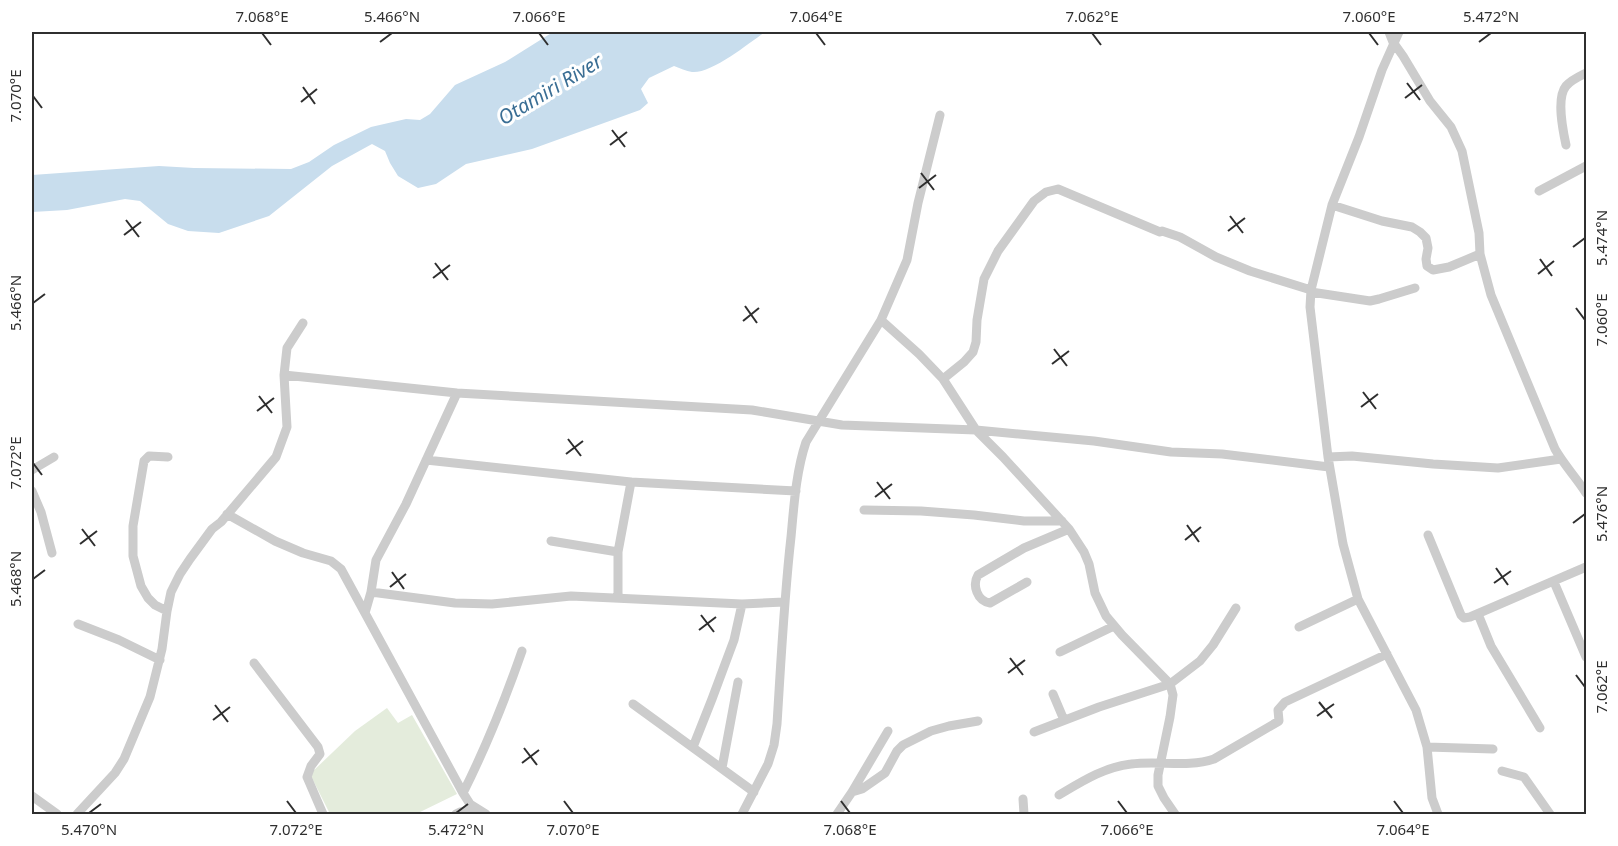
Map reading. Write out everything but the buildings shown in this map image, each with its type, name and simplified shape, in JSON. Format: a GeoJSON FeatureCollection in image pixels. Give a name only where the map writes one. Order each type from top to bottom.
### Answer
{"type":"FeatureCollection","features":[{"type":"Feature","properties":{"kind":"street"},"geometry":{"type":"LineString","coordinates":[[1389,32],[1430,101],[1456,137],[1462,151],[1471,193],[1479,233],[1480,254],[1498,315],[1561,459],[1587,492]]}},
{"type":"Feature","properties":{"kind":"street"},"geometry":{"type":"LineString","coordinates":[[1399,32],[1382,70],[1332,205],[1311,291],[1310,307],[1328,462],[1343,544],[1358,599],[1416,710],[1427,747],[1432,798],[1437,814]]}},
{"type":"Feature","properties":{"kind":"street"},"geometry":{"type":"LineString","coordinates":[[1566,145],[1562,93],[1566,85],[1587,73]]}},
{"type":"Feature","properties":{"kind":"street"},"geometry":{"type":"LineString","coordinates":[[742,814],[768,764],[774,745],[784,602],[795,491],[801,459],[806,442],[881,320],[907,260],[918,203],[940,115]]}},
{"type":"Feature","properties":{"kind":"street"},"geometry":{"type":"LineString","coordinates":[[1539,191],[1587,166]]}},
{"type":"Feature","properties":{"kind":"street"},"geometry":{"type":"LineString","coordinates":[[942,379],[973,352],[984,279],[998,251],[1034,201],[1046,192],[1058,189],[1160,232],[1180,237],[1216,257],[1250,271],[1311,291],[1370,300],[1415,288]]}},
{"type":"Feature","properties":{"kind":"street"},"geometry":{"type":"LineString","coordinates":[[1332,205],[1412,227],[1420,232],[1426,238],[1427,266],[1433,270],[1449,267],[1480,254]]}},
{"type":"Feature","properties":{"kind":"street"},"geometry":{"type":"LineString","coordinates":[[881,320],[919,354],[942,379],[976,430],[1069,529],[1084,552],[1095,593],[1103,610],[1114,626],[1170,684],[1173,695],[1158,786],[1175,814]]}},
{"type":"Feature","properties":{"kind":"street"},"geometry":{"type":"LineString","coordinates":[[77,814],[115,773],[124,759],[150,697],[160,660],[171,592],[180,574],[212,529],[276,458],[287,427],[284,375],[287,348],[303,323]]}},
{"type":"Feature","properties":{"kind":"street"},"geometry":{"type":"LineString","coordinates":[[284,375],[457,393],[752,410],[842,425],[976,430],[1094,441],[1162,451],[1328,462],[1352,456],[1498,468],[1561,459]]}},
{"type":"Feature","properties":{"kind":"street"},"geometry":{"type":"LineString","coordinates":[[365,613],[376,560],[406,504],[457,393]]}},
{"type":"Feature","properties":{"kind":"street"},"geometry":{"type":"LineString","coordinates":[[167,611],[155,605],[141,586],[132,542],[144,461],[149,456],[168,457]]}},
{"type":"Feature","properties":{"kind":"street"},"geometry":{"type":"LineString","coordinates":[[32,470],[54,457]]}},
{"type":"Feature","properties":{"kind":"street"},"geometry":{"type":"LineString","coordinates":[[426,460],[631,482],[795,491]]}},
{"type":"Feature","properties":{"kind":"street"},"geometry":{"type":"LineString","coordinates":[[618,598],[618,552],[631,482]]}},
{"type":"Feature","properties":{"kind":"street"},"geometry":{"type":"LineString","coordinates":[[32,491],[41,512],[52,553]]}},
{"type":"Feature","properties":{"kind":"street"},"geometry":{"type":"LineString","coordinates":[[864,510],[921,511],[1024,521],[1062,521]]}},
{"type":"Feature","properties":{"kind":"street"},"geometry":{"type":"LineString","coordinates":[[227,514],[275,541],[336,564],[341,569],[463,793],[470,804],[482,812]]}},
{"type":"Feature","properties":{"kind":"street"},"geometry":{"type":"LineString","coordinates":[[1028,582],[990,603],[980,598],[975,587],[978,574],[1024,548],[1069,529]]}},
{"type":"Feature","properties":{"kind":"street"},"geometry":{"type":"LineString","coordinates":[[1428,535],[1464,618],[1587,567]]}},
{"type":"Feature","properties":{"kind":"street"},"geometry":{"type":"LineString","coordinates":[[551,541],[618,552]]}},
{"type":"Feature","properties":{"kind":"street"},"geometry":{"type":"LineString","coordinates":[[1554,582],[1587,657]]}},
{"type":"Feature","properties":{"kind":"street"},"geometry":{"type":"LineString","coordinates":[[371,592],[454,603],[492,604],[571,596],[742,604],[784,602]]}},
{"type":"Feature","properties":{"kind":"street"},"geometry":{"type":"LineString","coordinates":[[1299,627],[1358,599]]}},
{"type":"Feature","properties":{"kind":"street"},"geometry":{"type":"LineString","coordinates":[[693,747],[734,640],[742,604]]}},
{"type":"Feature","properties":{"kind":"street"},"geometry":{"type":"LineString","coordinates":[[1034,732],[1170,684],[1200,661],[1236,608]]}},
{"type":"Feature","properties":{"kind":"street"},"geometry":{"type":"LineString","coordinates":[[1478,614],[1491,646],[1540,728]]}},
{"type":"Feature","properties":{"kind":"street"},"geometry":{"type":"LineString","coordinates":[[78,624],[119,640],[160,660]]}},
{"type":"Feature","properties":{"kind":"street"},"geometry":{"type":"LineString","coordinates":[[1060,652],[1114,626]]}},
{"type":"Feature","properties":{"kind":"street"},"geometry":{"type":"LineString","coordinates":[[463,793],[482,756],[522,651]]}},
{"type":"Feature","properties":{"kind":"street"},"geometry":{"type":"LineString","coordinates":[[1059,795],[1086,779],[1118,766],[1131,763],[1203,763],[1214,759],[1279,721],[1278,710],[1285,702],[1386,654]]}},
{"type":"Feature","properties":{"kind":"street"},"geometry":{"type":"LineString","coordinates":[[254,663],[318,747],[320,754],[311,766],[307,777],[323,814]]}},
{"type":"Feature","properties":{"kind":"street"},"geometry":{"type":"LineString","coordinates":[[722,768],[738,682]]}},
{"type":"Feature","properties":{"kind":"street"},"geometry":{"type":"LineString","coordinates":[[1053,694],[1064,720]]}},
{"type":"Feature","properties":{"kind":"street"},"geometry":{"type":"LineString","coordinates":[[633,704],[754,792]]}},
{"type":"Feature","properties":{"kind":"street"},"geometry":{"type":"LineString","coordinates":[[852,792],[862,789],[885,772],[903,745],[931,731],[978,721]]}},
{"type":"Feature","properties":{"kind":"street"},"geometry":{"type":"LineString","coordinates":[[837,814],[888,731]]}},
{"type":"Feature","properties":{"kind":"street"},"geometry":{"type":"LineString","coordinates":[[1427,747],[1493,749]]}},
{"type":"Feature","properties":{"kind":"street"},"geometry":{"type":"LineString","coordinates":[[1502,771],[1524,777],[1550,814]]}},
{"type":"Feature","properties":{"kind":"street"},"geometry":{"type":"LineString","coordinates":[[32,796],[57,814]]}},
{"type":"Feature","properties":{"kind":"street"},"geometry":{"type":"LineString","coordinates":[[1023,799],[1024,814]]}},
{"type":"Feature","properties":{"kind":"street"},"geometry":{"type":"LineString","coordinates":[[456,814],[482,812]]}},
{"type":"Feature","properties":{"kind":"green space"},"geometry":{"type":"Polygon","coordinates":[[[387,708],[398,723],[412,715],[457,794],[416,814],[330,814],[310,774],[355,731],[387,708]]]}},
{"type":"Feature","properties":{"kind":"water","name":"Otamiri River"},"geometry":{"type":"Polygon","coordinates":[[[553,32],[765,32],[730,57],[709,68],[692,72],[674,66],[649,78],[641,89],[648,103],[640,110],[532,149],[466,164],[436,184],[418,188],[398,176],[385,151],[372,144],[332,166],[269,216],[219,233],[188,231],[168,224],[140,201],[125,199],[67,210],[32,212],[32,175],[159,166],[291,169],[309,162],[334,145],[371,127],[406,119],[420,120],[430,114],[455,85],[505,62],[553,32]]]}}]}
